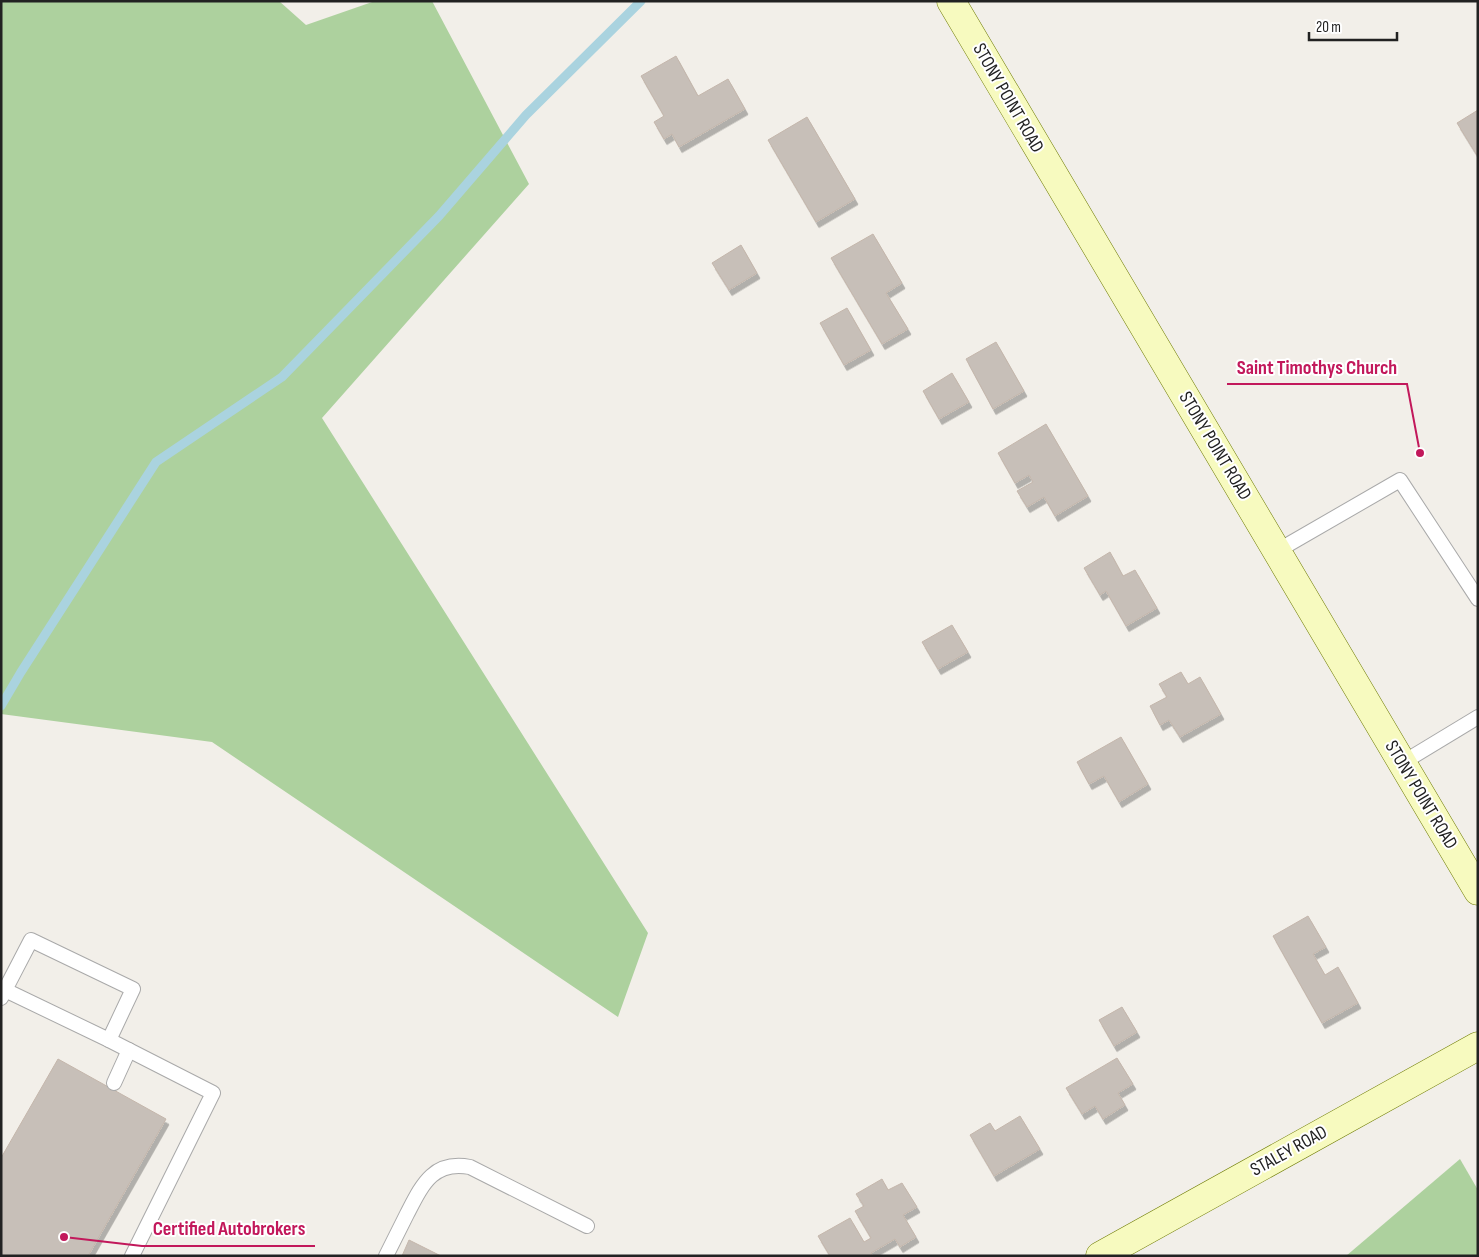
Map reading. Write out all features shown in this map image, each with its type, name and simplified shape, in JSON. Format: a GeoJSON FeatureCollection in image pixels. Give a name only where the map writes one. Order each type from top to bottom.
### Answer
{"type":"FeatureCollection","features":[{"type":"Feature","properties":{"kind":"street","name":"STONY POINT ROAD"},"geometry":{"type":"LineString","coordinates":[[951,1],[1478,891]]}},
{"type":"Feature","properties":{"kind":"street","name":"STALEY ROAD"},"geometry":{"type":"LineString","coordinates":[[1100,1256],[1478,1046]]}},
{"type":"Feature","properties":{"kind":"lane"},"geometry":{"type":"LineString","coordinates":[[1277,552],[1400,480],[1478,599]]}},
{"type":"Feature","properties":{"kind":"lane"},"geometry":{"type":"LineString","coordinates":[[1402,763],[1478,717]]}},
{"type":"Feature","properties":{"kind":"lane"},"geometry":{"type":"LineString","coordinates":[[109,1040],[133,989],[30,940],[3,994],[109,1040],[213,1092],[132,1256]]}},
{"type":"Feature","properties":{"kind":"lane"},"geometry":{"type":"LineString","coordinates":[[114,1083],[129,1050]]}},
{"type":"Feature","properties":{"kind":"lane"},"geometry":{"type":"LineString","coordinates":[[386,1256],[421,1186],[439,1170],[460,1165],[470,1167],[586,1226]]}},
{"type":"Feature","properties":{"kind":"green space"},"geometry":{"type":"Polygon","coordinates":[[[1,1],[279,1],[306,25],[375,1],[432,1],[529,184],[322,418],[648,933],[618,1017],[212,742],[1,714],[1,1]]]}},
{"type":"Feature","properties":{"kind":"green space"},"geometry":{"type":"Polygon","coordinates":[[[1460,1159],[1478,1190],[1478,1256],[1346,1256],[1460,1159]]]}},
{"type":"Feature","properties":{"kind":"building"},"geometry":{"type":"Polygon","coordinates":[[[676,56],[698,96],[728,79],[745,109],[679,147],[672,134],[664,139],[654,122],[664,116],[641,76],[676,56]]]}},
{"type":"Feature","properties":{"kind":"building"},"geometry":{"type":"Polygon","coordinates":[[[1478,110],[1478,157],[1457,123],[1478,110]]]}},
{"type":"Feature","properties":{"kind":"building"},"geometry":{"type":"Polygon","coordinates":[[[807,117],[855,199],[816,222],[768,140],[807,117]]]}},
{"type":"Feature","properties":{"kind":"building"},"geometry":{"type":"Polygon","coordinates":[[[873,234],[902,283],[886,293],[908,329],[882,344],[831,258],[873,234]]]}},
{"type":"Feature","properties":{"kind":"building"},"geometry":{"type":"Polygon","coordinates":[[[741,245],[757,273],[729,290],[712,263],[741,245]]]}},
{"type":"Feature","properties":{"kind":"building"},"geometry":{"type":"Polygon","coordinates":[[[847,308],[871,350],[844,365],[820,323],[847,308]]]}},
{"type":"Feature","properties":{"kind":"building"},"geometry":{"type":"Polygon","coordinates":[[[996,342],[1024,391],[993,409],[966,359],[996,342]]]}},
{"type":"Feature","properties":{"kind":"building"},"geometry":{"type":"Polygon","coordinates":[[[952,373],[969,402],[939,419],[923,391],[952,373]]]}},
{"type":"Feature","properties":{"kind":"building"},"geometry":{"type":"Polygon","coordinates":[[[1046,424],[1088,496],[1055,516],[1044,497],[1027,507],[1017,491],[1033,482],[1029,475],[1015,483],[998,453],[1046,424]]]}},
{"type":"Feature","properties":{"kind":"building"},"geometry":{"type":"Polygon","coordinates":[[[1110,552],[1123,576],[1135,570],[1157,608],[1126,626],[1106,591],[1100,595],[1084,568],[1110,552]]]}},
{"type":"Feature","properties":{"kind":"building"},"geometry":{"type":"Polygon","coordinates":[[[952,625],[968,652],[938,669],[922,642],[952,625]]]}},
{"type":"Feature","properties":{"kind":"building"},"geometry":{"type":"Polygon","coordinates":[[[1181,672],[1188,684],[1200,677],[1221,714],[1180,737],[1169,720],[1160,725],[1150,706],[1167,697],[1159,684],[1181,672]]]}},
{"type":"Feature","properties":{"kind":"building"},"geometry":{"type":"Polygon","coordinates":[[[1121,737],[1148,784],[1119,802],[1104,776],[1089,784],[1077,762],[1121,737]]]}},
{"type":"Feature","properties":{"kind":"building"},"geometry":{"type":"Polygon","coordinates":[[[1308,916],[1326,947],[1313,954],[1325,975],[1338,967],[1358,1003],[1322,1023],[1273,936],[1308,916]]]}},
{"type":"Feature","properties":{"kind":"building"},"geometry":{"type":"Polygon","coordinates":[[[1122,1007],[1137,1032],[1114,1046],[1099,1020],[1122,1007]]]}},
{"type":"Feature","properties":{"kind":"building"},"geometry":{"type":"Polygon","coordinates":[[[1117,1058],[1133,1084],[1118,1093],[1125,1105],[1103,1119],[1095,1106],[1082,1114],[1066,1088],[1117,1058]]]}},
{"type":"Feature","properties":{"kind":"building"},"geometry":{"type":"Polygon","coordinates":[[[58,1059],[166,1119],[88,1256],[1,1256],[1,1158],[58,1059]]]}},
{"type":"Feature","properties":{"kind":"building"},"geometry":{"type":"Polygon","coordinates":[[[1020,1116],[1040,1149],[994,1176],[970,1135],[990,1123],[995,1131],[1020,1116]]]}},
{"type":"Feature","properties":{"kind":"building"},"geometry":{"type":"Polygon","coordinates":[[[882,1179],[888,1190],[902,1183],[917,1207],[903,1215],[916,1237],[900,1247],[895,1239],[871,1253],[873,1256],[830,1256],[818,1236],[850,1218],[864,1242],[871,1238],[855,1211],[864,1206],[856,1194],[882,1179]]]}},
{"type":"Feature","properties":{"kind":"building"},"geometry":{"type":"Polygon","coordinates":[[[409,1240],[441,1256],[402,1256],[409,1240]]]}},
{"type":"Feature","properties":{"kind":"waterway"},"geometry":{"type":"LineString","coordinates":[[1,706],[156,462],[282,377],[439,216],[526,115],[641,1]]}},
{"type":"Feature","properties":{"kind":"place","name":"Saint Timothys Church"},"geometry":{"type":"Point","coordinates":[1420,453]}},
{"type":"Feature","properties":{"kind":"place","name":"Certified Autobrokers"},"geometry":{"type":"Point","coordinates":[64,1237]}}]}
